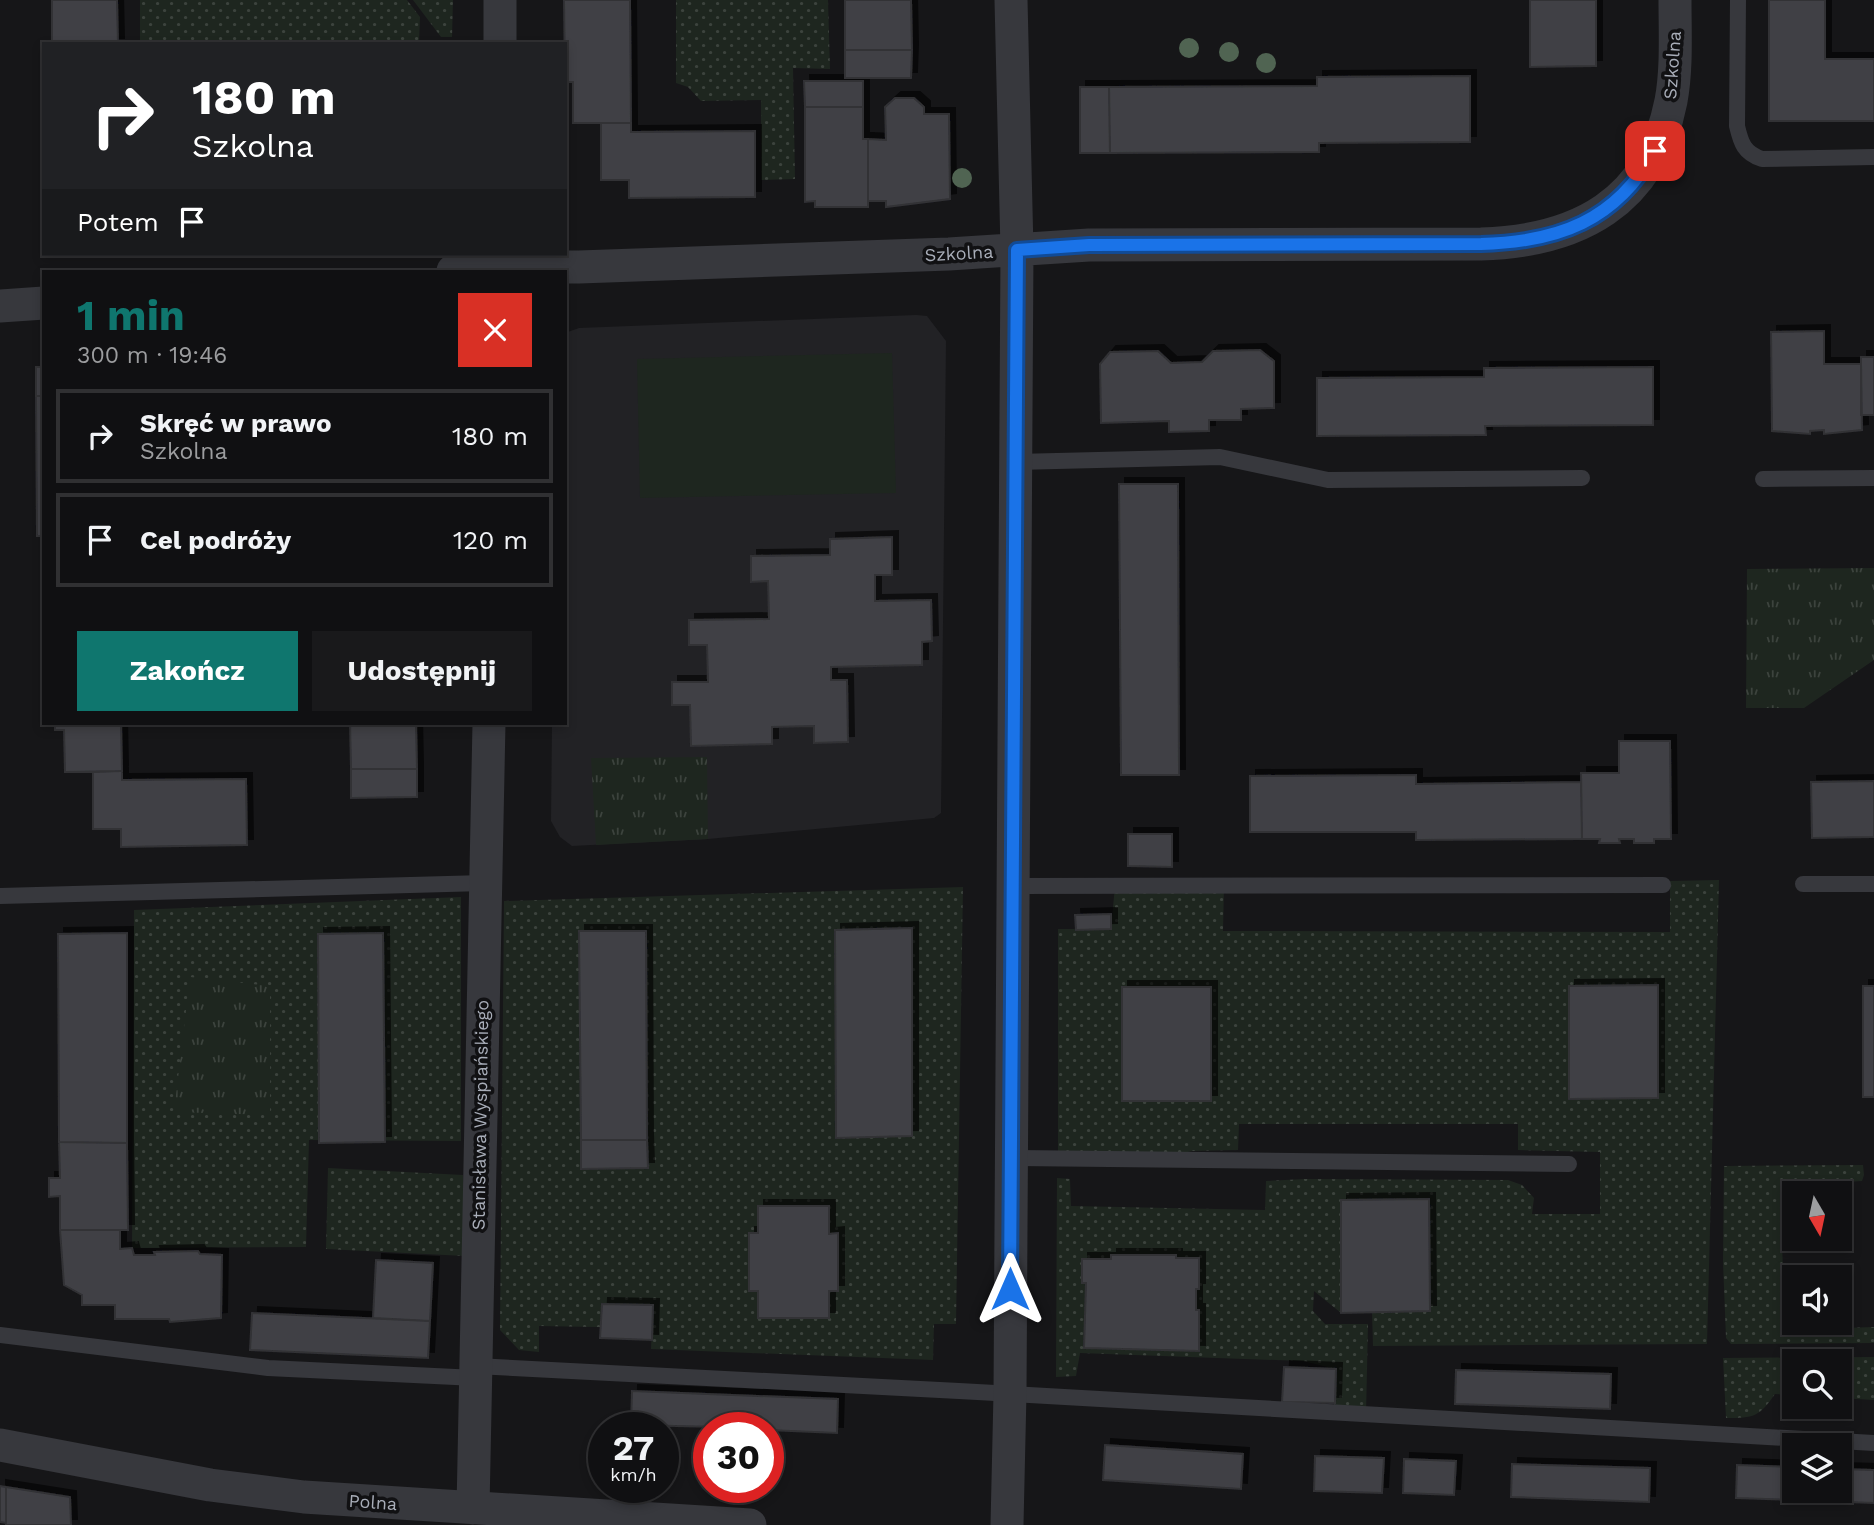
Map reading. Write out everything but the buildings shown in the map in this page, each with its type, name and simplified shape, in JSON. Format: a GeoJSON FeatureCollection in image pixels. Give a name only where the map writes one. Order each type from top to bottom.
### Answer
{"type":"FeatureCollection","features":[{"type":"Feature","properties":{"kind":"street"},"geometry":{"type":"LineString","coordinates":[[500,0],[500,42]]}},
{"type":"Feature","properties":{"kind":"street"},"geometry":{"type":"LineString","coordinates":[[1006,1525],[1010,1394],[1017,250],[1011,0]]}},
{"type":"Feature","properties":{"kind":"street","name":"Szkolna"},"geometry":{"type":"LineString","coordinates":[[460,270],[500,264],[579,267],[1089,245],[1491,244],[1537,239],[1562,232],[1599,215],[1620,198],[1655,151],[1672,99],[1675,0]]}},
{"type":"Feature","properties":{"kind":"street"},"geometry":{"type":"LineString","coordinates":[[0,306],[42,303]]}},
{"type":"Feature","properties":{"kind":"street","name":"Stanisława Wyspiańskiego"},"geometry":{"type":"LineString","coordinates":[[473,1508],[489,725]]}},
{"type":"Feature","properties":{"kind":"street","name":"Polna"},"geometry":{"type":"LineString","coordinates":[[0,1445],[210,1485],[304,1497],[750,1525]]}},
{"type":"Feature","properties":{"kind":"lane"},"geometry":{"type":"LineString","coordinates":[[1738,0],[1737,126],[1742,146],[1751,155],[1762,159],[1874,157]]}},
{"type":"Feature","properties":{"kind":"lane"},"geometry":{"type":"LineString","coordinates":[[1016,462],[1220,457],[1328,480],[1582,478]]}},
{"type":"Feature","properties":{"kind":"lane"},"geometry":{"type":"LineString","coordinates":[[1763,479],[1874,478]]}},
{"type":"Feature","properties":{"kind":"lane"},"geometry":{"type":"LineString","coordinates":[[0,896],[484,883]]}},
{"type":"Feature","properties":{"kind":"lane"},"geometry":{"type":"LineString","coordinates":[[1803,884],[1874,884]]}},
{"type":"Feature","properties":{"kind":"lane"},"geometry":{"type":"LineString","coordinates":[[1012,886],[1663,885]]}},
{"type":"Feature","properties":{"kind":"lane"},"geometry":{"type":"LineString","coordinates":[[1011,1158],[1569,1164]]}},
{"type":"Feature","properties":{"kind":"lane"},"geometry":{"type":"LineString","coordinates":[[0,1335],[268,1368],[476,1372],[1010,1394],[1874,1443]]}},
{"type":"Feature","properties":{"kind":"shaded area"},"geometry":{"type":"Polygon","coordinates":[[[916,315],[927,316],[946,341],[941,813],[934,818],[708,839],[572,846],[560,837],[551,821],[552,725],[567,725],[567,332],[579,328],[916,315]]]}},
{"type":"Feature","properties":{"kind":"green space"},"geometry":{"type":"Polygon","coordinates":[[[140,0],[407,0],[420,17],[419,42],[140,42],[140,0]]]}},
{"type":"Feature","properties":{"kind":"green space"},"geometry":{"type":"Polygon","coordinates":[[[413,0],[453,0],[452,37],[441,37],[413,0]]]}},
{"type":"Feature","properties":{"kind":"green space"},"geometry":{"type":"Polygon","coordinates":[[[676,0],[828,0],[830,69],[793,68],[795,179],[761,180],[761,100],[701,101],[688,87],[676,83],[676,0]]]}},
{"type":"Feature","properties":{"kind":"green space"},"geometry":{"type":"Polygon","coordinates":[[[892,353],[896,493],[640,498],[637,359],[892,353]]]}},
{"type":"Feature","properties":{"kind":"green space"},"geometry":{"type":"Polygon","coordinates":[[[1874,568],[1874,660],[1804,708],[1746,708],[1747,569],[1874,568]]]}},
{"type":"Feature","properties":{"kind":"green space"},"geometry":{"type":"Polygon","coordinates":[[[707,757],[708,839],[596,845],[591,758],[707,757]]]}},
{"type":"Feature","properties":{"kind":"green space"},"geometry":{"type":"Polygon","coordinates":[[[1719,880],[1707,1344],[1373,1346],[1372,1312],[1341,1313],[1314,1291],[1313,1311],[1325,1324],[1368,1324],[1366,1414],[1334,1412],[1336,1369],[1303,1361],[1080,1353],[1076,1376],[1056,1377],[1057,1178],[1070,1179],[1071,1206],[1265,1210],[1266,1181],[1508,1180],[1522,1185],[1534,1198],[1532,1214],[1600,1214],[1600,1152],[1518,1150],[1518,1124],[1239,1124],[1238,1150],[1192,1151],[1152,1160],[1058,1159],[1058,929],[1111,929],[1115,886],[1224,886],[1223,931],[1670,932],[1670,881],[1719,880]]]}},
{"type":"Feature","properties":{"kind":"green space"},"geometry":{"type":"Polygon","coordinates":[[[963,887],[956,1324],[934,1324],[933,1360],[651,1349],[652,1328],[539,1326],[539,1352],[519,1350],[500,1330],[504,901],[963,887]]]}},
{"type":"Feature","properties":{"kind":"green space"},"geometry":{"type":"Polygon","coordinates":[[[461,897],[461,1141],[309,1140],[306,1247],[132,1248],[134,910],[461,897]]]}},
{"type":"Feature","properties":{"kind":"green space"},"geometry":{"type":"Polygon","coordinates":[[[190,977],[270,986],[270,1115],[174,1112],[190,977]]]}},
{"type":"Feature","properties":{"kind":"green space"},"geometry":{"type":"Polygon","coordinates":[[[1863,1165],[1862,1181],[1782,1181],[1782,1335],[1852,1335],[1852,1328],[1874,1327],[1874,1343],[1731,1344],[1726,1338],[1723,1262],[1724,1166],[1863,1165]]]}},
{"type":"Feature","properties":{"kind":"green space"},"geometry":{"type":"Polygon","coordinates":[[[328,1168],[463,1175],[465,1256],[326,1249],[328,1168]]]}},
{"type":"Feature","properties":{"kind":"green space"},"geometry":{"type":"Polygon","coordinates":[[[1852,1357],[1874,1357],[1874,1400],[1852,1399],[1852,1357]]]}},
{"type":"Feature","properties":{"kind":"green space"},"geometry":{"type":"Polygon","coordinates":[[[1723,1358],[1782,1358],[1782,1394],[1775,1394],[1755,1415],[1726,1418],[1723,1358]]]}},
{"type":"Feature","properties":{"kind":"route"},"geometry":{"type":"LineString","coordinates":[[1010,1289],[1017,250],[1089,245],[1519,242],[1554,235],[1599,215],[1630,187],[1655,151]]}}]}
